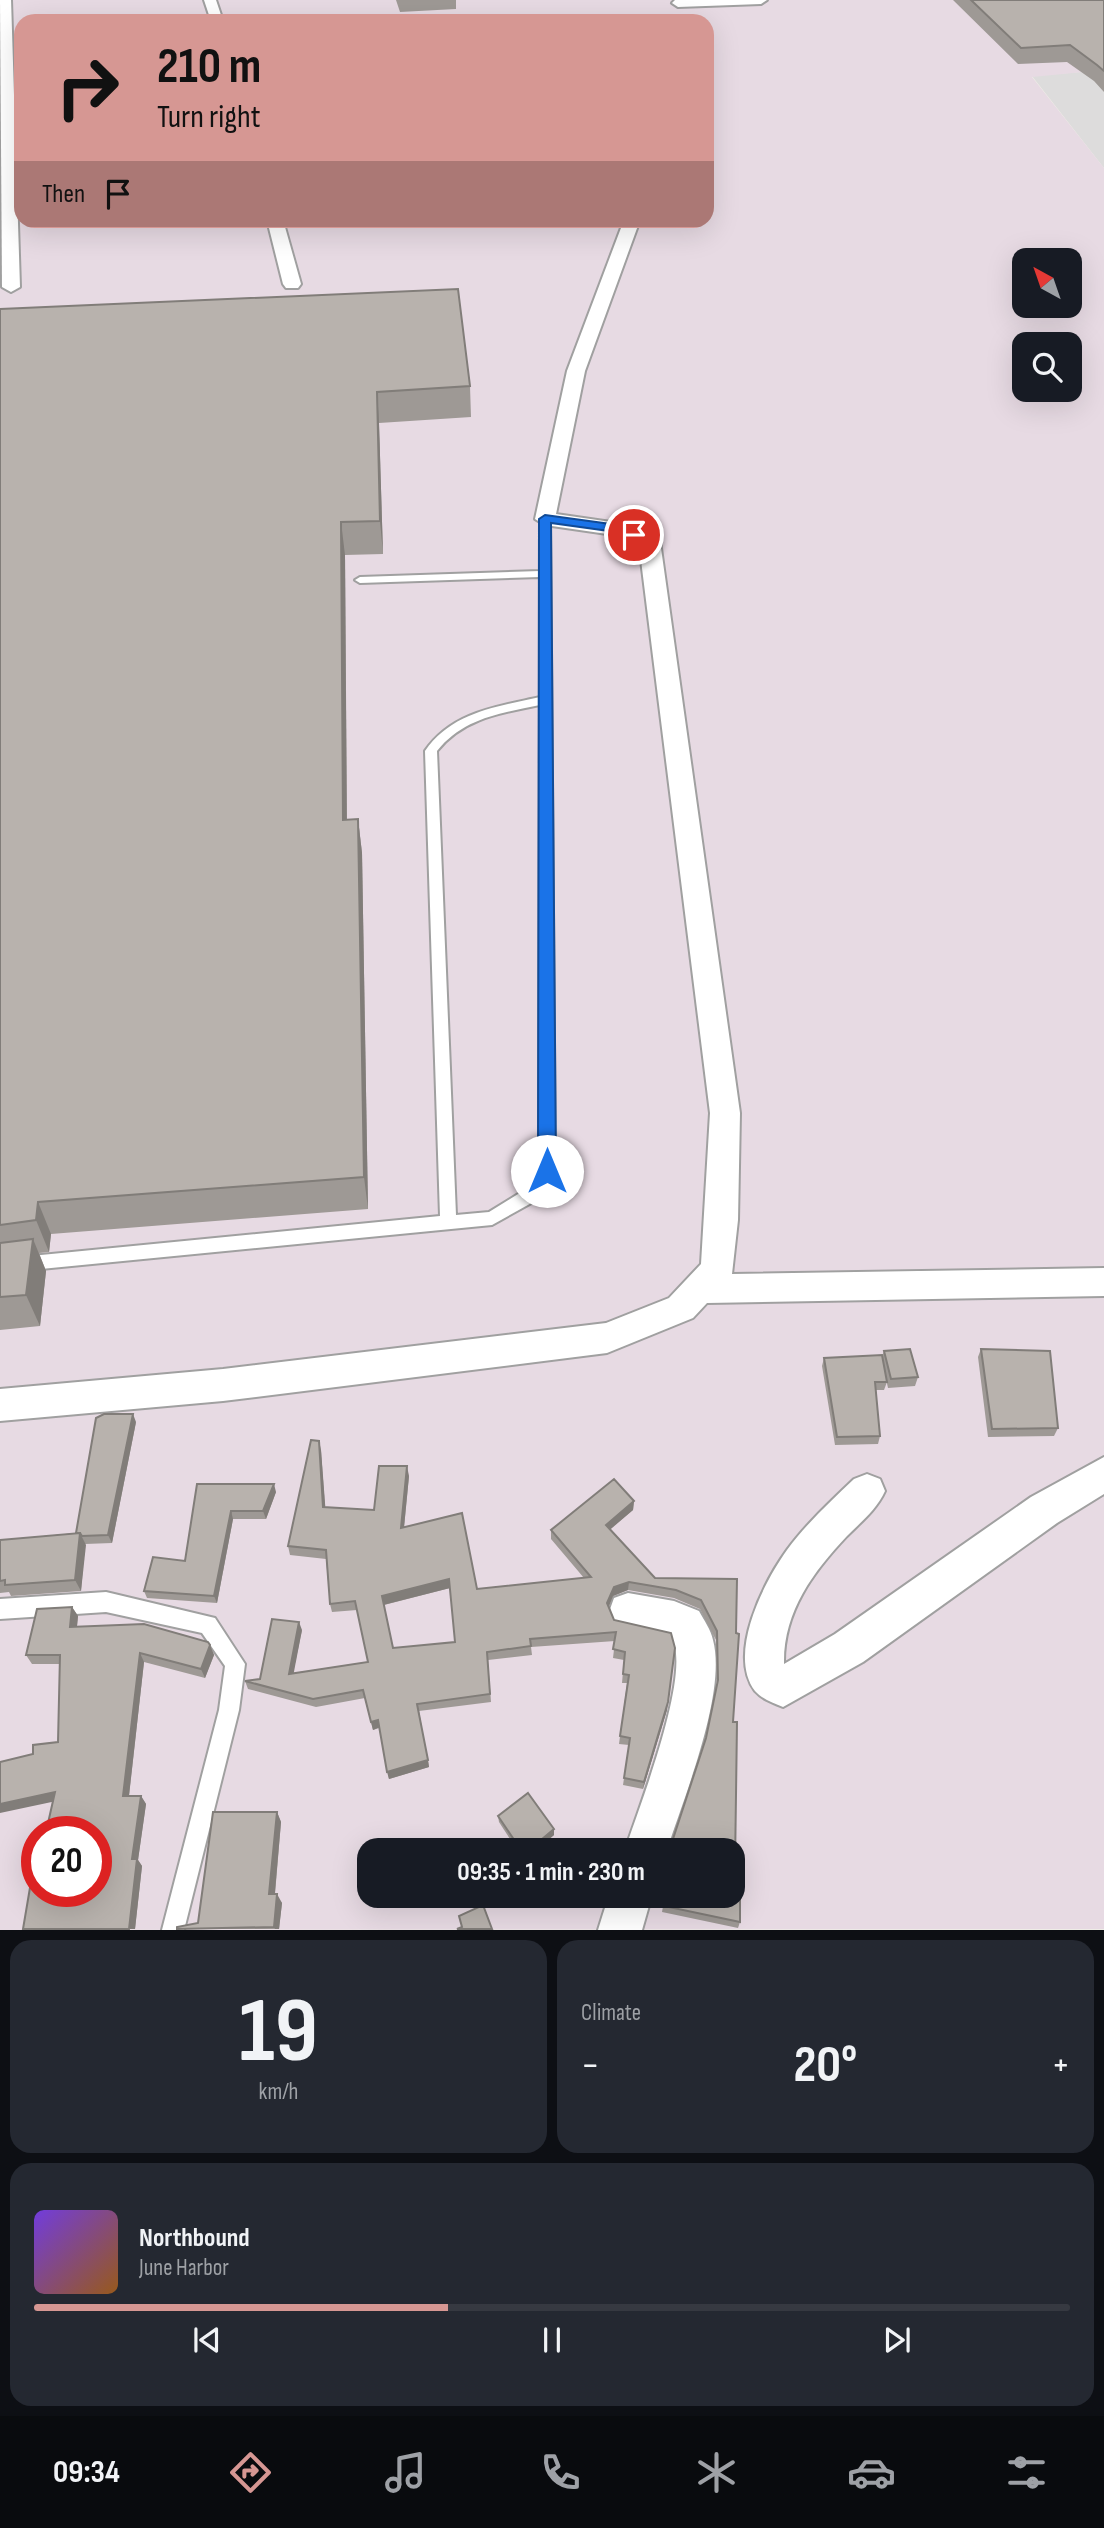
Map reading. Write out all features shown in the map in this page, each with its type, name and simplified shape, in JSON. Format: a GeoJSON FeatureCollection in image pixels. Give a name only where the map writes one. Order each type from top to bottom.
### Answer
{"type":"FeatureCollection","features":[{"type":"Feature","properties":{"kind":"street"},"geometry":{"type":"LineString","coordinates":[[5,0],[10,104],[11,287]]}},
{"type":"Feature","properties":{"kind":"street"},"geometry":{"type":"LineString","coordinates":[[677,2],[761,0]]}},
{"type":"Feature","properties":{"kind":"street"},"geometry":{"type":"LineString","coordinates":[[277,228],[292,284]]}},
{"type":"Feature","properties":{"kind":"street"},"geometry":{"type":"LineString","coordinates":[[0,1405],[223,1385],[607,1338],[681,1308],[717,1270],[722,1220],[724,1113],[649,541],[618,529],[545,519],[576,371],[629,228]]}},
{"type":"Feature","properties":{"kind":"street"},"geometry":{"type":"LineString","coordinates":[[699,1289],[1104,1282]]}},
{"type":"Feature","properties":{"kind":"street"},"geometry":{"type":"LineString","coordinates":[[867,1491],[810,1548],[785,1585],[768,1620],[763,1669],[770,1681],[783,1687],[839,1655],[1044,1510],[1104,1474]]}},
{"type":"Feature","properties":{"kind":"street"},"geometry":{"type":"LineString","coordinates":[[628,1612],[684,1623],[691,1631],[695,1652],[689,1719],[650,1838]]}},
{"type":"Feature","properties":{"kind":"street"},"geometry":{"type":"LineString","coordinates":[[620,1930],[627,1908]]}},
{"type":"Feature","properties":{"kind":"lane"},"geometry":{"type":"LineString","coordinates":[[0,1266],[492,1218],[529,1196],[547,1171],[545,519]]}},
{"type":"Feature","properties":{"kind":"lane"},"geometry":{"type":"LineString","coordinates":[[360,580],[544,574]]}},
{"type":"Feature","properties":{"kind":"lane"},"geometry":{"type":"LineString","coordinates":[[448,1222],[431,751],[442,734],[460,721],[544,700]]}},
{"type":"Feature","properties":{"kind":"lane"},"geometry":{"type":"LineString","coordinates":[[0,1609],[106,1602],[208,1625],[235,1664],[229,1710],[173,1930]]}},
{"type":"Feature","properties":{"kind":"shaded area"},"geometry":{"type":"Polygon","coordinates":[[[0,0],[1104,0],[1104,70],[1032,77],[1104,168],[1104,1929],[0,1930],[0,0]]]}},
{"type":"Feature","properties":{"kind":"shaded area"},"geometry":{"type":"Polygon","coordinates":[[[1104,70],[1104,168],[1032,76],[1104,70]]]}},
{"type":"Feature","properties":{"kind":"building"},"geometry":{"type":"Polygon","coordinates":[[[971,0],[1104,0],[1104,71],[1070,45],[1021,48],[971,0]]]}},
{"type":"Feature","properties":{"kind":"building"},"geometry":{"type":"Polygon","coordinates":[[[458,289],[470,386],[377,392],[380,521],[341,522],[343,820],[358,819],[364,1177],[38,1202],[36,1220],[0,1225],[0,309],[458,289]]]}},
{"type":"Feature","properties":{"kind":"building"},"geometry":{"type":"Polygon","coordinates":[[[33,1239],[26,1295],[0,1297],[0,1243],[33,1239]]]}},
{"type":"Feature","properties":{"kind":"building"},"geometry":{"type":"Polygon","coordinates":[[[910,1349],[918,1377],[891,1379],[884,1351],[910,1349]]]}},
{"type":"Feature","properties":{"kind":"building"},"geometry":{"type":"Polygon","coordinates":[[[981,1349],[1050,1351],[1058,1428],[992,1429],[981,1349]]]}},
{"type":"Feature","properties":{"kind":"building"},"geometry":{"type":"Polygon","coordinates":[[[882,1355],[887,1382],[875,1382],[880,1436],[837,1437],[824,1358],[882,1355]]]}},
{"type":"Feature","properties":{"kind":"building"},"geometry":{"type":"Polygon","coordinates":[[[104,1414],[133,1414],[108,1535],[82,1536],[76,1533],[96,1418],[104,1414]]]}},
{"type":"Feature","properties":{"kind":"building"},"geometry":{"type":"Polygon","coordinates":[[[311,1440],[319,1441],[323,1507],[374,1510],[379,1466],[407,1466],[401,1528],[462,1513],[477,1589],[591,1577],[551,1530],[614,1479],[634,1501],[606,1525],[655,1578],[737,1579],[736,1633],[739,1634],[733,1722],[737,1722],[735,1838],[673,1838],[706,1738],[718,1680],[717,1631],[701,1600],[676,1590],[629,1582],[614,1587],[607,1603],[614,1620],[671,1633],[675,1648],[668,1702],[644,1782],[624,1778],[630,1738],[620,1736],[629,1675],[623,1674],[625,1652],[613,1649],[616,1632],[530,1639],[531,1646],[487,1652],[490,1694],[417,1704],[428,1760],[387,1772],[378,1720],[371,1722],[363,1690],[313,1699],[245,1681],[260,1679],[272,1619],[299,1622],[289,1674],[368,1662],[355,1601],[330,1604],[326,1550],[288,1546],[311,1440]],[[449,1579],[382,1596],[393,1648],[455,1642],[449,1579]]]}},
{"type":"Feature","properties":{"kind":"building"},"geometry":{"type":"Polygon","coordinates":[[[197,1484],[274,1484],[263,1511],[231,1511],[214,1596],[144,1591],[153,1557],[185,1561],[197,1484]]]}},
{"type":"Feature","properties":{"kind":"building"},"geometry":{"type":"Polygon","coordinates":[[[80,1533],[75,1580],[5,1585],[5,1580],[0,1581],[0,1540],[80,1533]]]}},
{"type":"Feature","properties":{"kind":"building"},"geometry":{"type":"Polygon","coordinates":[[[72,1607],[70,1627],[144,1624],[208,1642],[210,1645],[201,1669],[140,1653],[123,1796],[141,1796],[132,1859],[137,1859],[129,1929],[23,1929],[27,1907],[112,1907],[112,1816],[50,1816],[55,1792],[0,1804],[0,1762],[33,1754],[33,1745],[58,1742],[60,1655],[26,1655],[37,1609],[72,1607]]]}},
{"type":"Feature","properties":{"kind":"building"},"geometry":{"type":"Polygon","coordinates":[[[528,1793],[554,1829],[543,1838],[513,1838],[498,1816],[528,1793]]]}},
{"type":"Feature","properties":{"kind":"building"},"geometry":{"type":"Polygon","coordinates":[[[213,1812],[277,1812],[269,1894],[277,1894],[274,1927],[177,1929],[198,1923],[213,1812]]]}},
{"type":"Feature","properties":{"kind":"building"},"geometry":{"type":"Polygon","coordinates":[[[476,1908],[484,1908],[492,1929],[457,1929],[462,1927],[459,1916],[476,1908]]]}},
{"type":"Feature","properties":{"kind":"building"},"geometry":{"type":"Polygon","coordinates":[[[674,1908],[740,1908],[740,1922],[674,1908]]]}},
{"type":"Feature","properties":{"kind":"route"},"geometry":{"type":"LineString","coordinates":[[547,1171],[545,519],[618,529],[634,535]]}}]}
